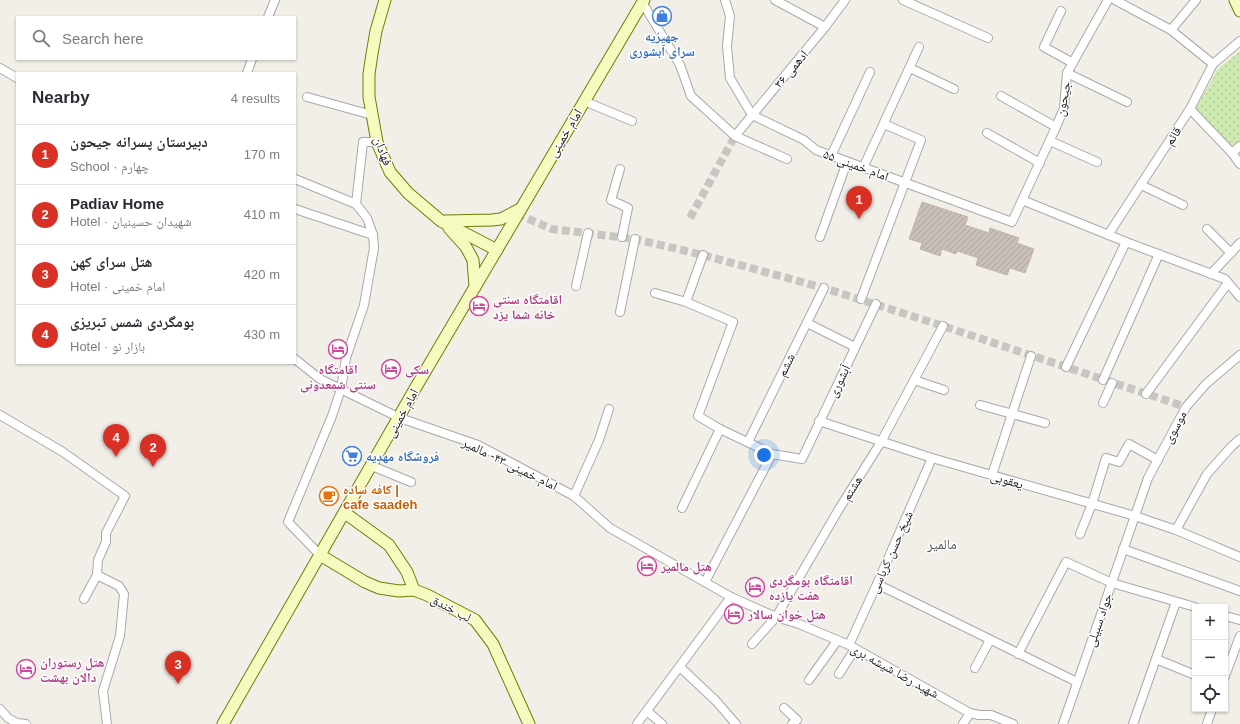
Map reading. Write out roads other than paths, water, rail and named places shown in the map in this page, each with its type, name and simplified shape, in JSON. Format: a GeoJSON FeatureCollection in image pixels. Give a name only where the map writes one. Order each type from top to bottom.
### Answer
{"type":"FeatureCollection","features":[{"type":"Feature","properties":{"kind":"street"},"geometry":{"type":"LineString","coordinates":[[268,16],[275,0]]}},
{"type":"Feature","properties":{"kind":"street","name":"فهادان"},"geometry":{"type":"LineString","coordinates":[[384,0],[376,31],[369,74],[369,97],[377,142],[390,172],[408,193],[442,221],[497,250]]}},
{"type":"Feature","properties":{"kind":"street"},"geometry":{"type":"LineString","coordinates":[[725,0],[730,16],[727,46],[730,78],[752,115]]}},
{"type":"Feature","properties":{"kind":"street"},"geometry":{"type":"LineString","coordinates":[[775,0],[825,27]]}},
{"type":"Feature","properties":{"kind":"street","name":"ادهمی ۳۶"},"geometry":{"type":"LineString","coordinates":[[735,136],[825,27],[845,0]]}},
{"type":"Feature","properties":{"kind":"street"},"geometry":{"type":"LineString","coordinates":[[902,0],[988,38]]}},
{"type":"Feature","properties":{"kind":"street","name":"جیحون"},"geometry":{"type":"LineString","coordinates":[[1022,200],[1064,108],[1067,74],[1108,0]]}},
{"type":"Feature","properties":{"kind":"street"},"geometry":{"type":"LineString","coordinates":[[1115,0],[1128,3],[1171,30],[1213,64]]}},
{"type":"Feature","properties":{"kind":"street"},"geometry":{"type":"LineString","coordinates":[[1171,30],[1196,0]]}},
{"type":"Feature","properties":{"kind":"street"},"geometry":{"type":"LineString","coordinates":[[1235,0],[1240,11]]}},
{"type":"Feature","properties":{"kind":"street"},"geometry":{"type":"LineString","coordinates":[[643,1],[680,66],[691,96],[735,136],[787,159]]}},
{"type":"Feature","properties":{"kind":"street","name":"امام خمینی"},"geometry":{"type":"LineString","coordinates":[[223,724],[520,209],[643,1]]}},
{"type":"Feature","properties":{"kind":"street"},"geometry":{"type":"LineString","coordinates":[[1061,11],[1044,47],[1073,63]]}},
{"type":"Feature","properties":{"kind":"street","name":"قائم"},"geometry":{"type":"LineString","coordinates":[[1108,234],[1190,109],[1213,64],[1240,41]]}},
{"type":"Feature","properties":{"kind":"street"},"geometry":{"type":"LineString","coordinates":[[863,168],[919,47]]}},
{"type":"Feature","properties":{"kind":"street"},"geometry":{"type":"LineString","coordinates":[[247,72],[252,60]]}},
{"type":"Feature","properties":{"kind":"street"},"geometry":{"type":"LineString","coordinates":[[0,68],[16,77]]}},
{"type":"Feature","properties":{"kind":"street"},"geometry":{"type":"LineString","coordinates":[[910,68],[954,89]]}},
{"type":"Feature","properties":{"kind":"street"},"geometry":{"type":"LineString","coordinates":[[831,156],[870,72]]}},
{"type":"Feature","properties":{"kind":"street"},"geometry":{"type":"LineString","coordinates":[[1067,74],[1127,102]]}},
{"type":"Feature","properties":{"kind":"street"},"geometry":{"type":"LineString","coordinates":[[1001,96],[1056,127]]}},
{"type":"Feature","properties":{"kind":"street"},"geometry":{"type":"LineString","coordinates":[[306,97],[372,115]]}},
{"type":"Feature","properties":{"kind":"street"},"geometry":{"type":"LineString","coordinates":[[584,101],[632,121]]}},
{"type":"Feature","properties":{"kind":"street"},"geometry":{"type":"LineString","coordinates":[[1190,109],[1232,153],[1240,164]]}},
{"type":"Feature","properties":{"kind":"street","name":"امام خمینی ۵۵"},"geometry":{"type":"LineString","coordinates":[[752,115],[804,140],[816,150],[1012,222],[1022,200]]}},
{"type":"Feature","properties":{"kind":"street"},"geometry":{"type":"LineString","coordinates":[[861,299],[921,140],[884,124]]}},
{"type":"Feature","properties":{"kind":"street"},"geometry":{"type":"LineString","coordinates":[[987,133],[1040,163]]}},
{"type":"Feature","properties":{"kind":"street"},"geometry":{"type":"LineString","coordinates":[[1050,141],[1097,162]]}},
{"type":"Feature","properties":{"kind":"street"},"geometry":{"type":"LineString","coordinates":[[356,204],[363,142],[377,142]]}},
{"type":"Feature","properties":{"kind":"street"},"geometry":{"type":"LineString","coordinates":[[1232,153],[1240,146]]}},
{"type":"Feature","properties":{"kind":"street"},"geometry":{"type":"LineString","coordinates":[[820,237],[847,162]]}},
{"type":"Feature","properties":{"kind":"street"},"geometry":{"type":"LineString","coordinates":[[620,169],[611,200],[628,208],[622,237]]}},
{"type":"Feature","properties":{"kind":"street"},"geometry":{"type":"LineString","coordinates":[[296,179],[356,204],[367,218],[373,235],[374,248],[364,306],[346,358],[341,389],[332,416],[288,522],[320,555]]}},
{"type":"Feature","properties":{"kind":"street"},"geometry":{"type":"LineString","coordinates":[[1141,185],[1183,205]]}},
{"type":"Feature","properties":{"kind":"street"},"geometry":{"type":"LineString","coordinates":[[1022,200],[1126,242],[1225,279],[1240,297]]}},
{"type":"Feature","properties":{"kind":"street"},"geometry":{"type":"LineString","coordinates":[[296,209],[373,235]]}},
{"type":"Feature","properties":{"kind":"street"},"geometry":{"type":"LineString","coordinates":[[442,221],[501,219],[520,209]]}},
{"type":"Feature","properties":{"kind":"street"},"geometry":{"type":"LineString","coordinates":[[442,221],[462,242],[470,254],[473,260],[475,287]]}},
{"type":"Feature","properties":{"kind":"street"},"geometry":{"type":"LineString","coordinates":[[1207,229],[1231,253]]}},
{"type":"Feature","properties":{"kind":"street"},"geometry":{"type":"LineString","coordinates":[[576,286],[588,233]]}},
{"type":"Feature","properties":{"kind":"street"},"geometry":{"type":"LineString","coordinates":[[620,312],[635,239]]}},
{"type":"Feature","properties":{"kind":"street"},"geometry":{"type":"LineString","coordinates":[[1066,367],[1126,242]]}},
{"type":"Feature","properties":{"kind":"street"},"geometry":{"type":"LineString","coordinates":[[1211,274],[1240,244]]}},
{"type":"Feature","properties":{"kind":"street"},"geometry":{"type":"LineString","coordinates":[[1103,380],[1159,254]]}},
{"type":"Feature","properties":{"kind":"street"},"geometry":{"type":"LineString","coordinates":[[686,302],[703,255]]}},
{"type":"Feature","properties":{"kind":"street"},"geometry":{"type":"LineString","coordinates":[[1146,394],[1228,283]]}},
{"type":"Feature","properties":{"kind":"street","name":"ششم"},"geometry":{"type":"LineString","coordinates":[[748,442],[824,288]]}},
{"type":"Feature","properties":{"kind":"street"},"geometry":{"type":"LineString","coordinates":[[655,293],[686,302],[733,322],[698,416],[720,429],[772,454],[705,582]]}},
{"type":"Feature","properties":{"kind":"street","name":"آبشوری"},"geometry":{"type":"LineString","coordinates":[[772,454],[802,459],[876,304]]}},
{"type":"Feature","properties":{"kind":"street"},"geometry":{"type":"LineString","coordinates":[[806,323],[855,347]]}},
{"type":"Feature","properties":{"kind":"street","name":"هشتم"},"geometry":{"type":"LineString","coordinates":[[752,644],[776,617],[839,509],[881,442],[943,326]]}},
{"type":"Feature","properties":{"kind":"street"},"geometry":{"type":"LineString","coordinates":[[992,476],[1031,356]]}},
{"type":"Feature","properties":{"kind":"street","name":"موسوی"},"geometry":{"type":"LineString","coordinates":[[1134,516],[1148,478],[1186,407],[1206,384],[1240,356]]}},
{"type":"Feature","properties":{"kind":"street","name":"امام خمینی ۴۳- مالمیر"},"geometry":{"type":"LineString","coordinates":[[296,360],[320,379],[400,418],[478,446],[574,496],[610,528],[705,582]]}},
{"type":"Feature","properties":{"kind":"street"},"geometry":{"type":"LineString","coordinates":[[914,380],[944,390]]}},
{"type":"Feature","properties":{"kind":"street"},"geometry":{"type":"LineString","coordinates":[[1103,402],[1112,383]]}},
{"type":"Feature","properties":{"kind":"street"},"geometry":{"type":"LineString","coordinates":[[980,405],[1045,423]]}},
{"type":"Feature","properties":{"kind":"street"},"geometry":{"type":"LineString","coordinates":[[574,496],[599,440],[608,408]]}},
{"type":"Feature","properties":{"kind":"street"},"geometry":{"type":"LineString","coordinates":[[0,415],[63,452],[125,496],[106,533],[106,542],[98,560],[97,575],[84,599]]}},
{"type":"Feature","properties":{"kind":"street","name":"یعقوبی"},"geometry":{"type":"LineString","coordinates":[[820,421],[932,458],[1134,516],[1176,530],[1240,557]]}},
{"type":"Feature","properties":{"kind":"street"},"geometry":{"type":"LineString","coordinates":[[682,508],[720,429]]}},
{"type":"Feature","properties":{"kind":"street"},"geometry":{"type":"LineString","coordinates":[[1176,530],[1207,474],[1240,439]]}},
{"type":"Feature","properties":{"kind":"street"},"geometry":{"type":"LineString","coordinates":[[1080,534],[1092,504],[1106,458],[1119,462],[1129,444],[1158,460]]}},
{"type":"Feature","properties":{"kind":"street","name":"شیخ حسن کرباسی"},"geometry":{"type":"LineString","coordinates":[[839,674],[852,647],[877,584],[932,458]]}},
{"type":"Feature","properties":{"kind":"street"},"geometry":{"type":"LineString","coordinates":[[372,466],[411,482]]}},
{"type":"Feature","properties":{"kind":"street"},"geometry":{"type":"LineString","coordinates":[[345,513],[389,545],[406,572],[414,590]]}},
{"type":"Feature","properties":{"kind":"street","name":"جواد سبیلی"},"geometry":{"type":"LineString","coordinates":[[1063,724],[1134,516]]}},
{"type":"Feature","properties":{"kind":"street"},"geometry":{"type":"LineString","coordinates":[[1123,549],[1240,591]]}},
{"type":"Feature","properties":{"kind":"street","name":"لب خندق"},"geometry":{"type":"LineString","coordinates":[[320,555],[379,588],[414,590],[427,595],[475,620],[493,644],[529,724]]}},
{"type":"Feature","properties":{"kind":"street"},"geometry":{"type":"LineString","coordinates":[[1018,654],[1066,562],[1112,582],[1192,606]]}},
{"type":"Feature","properties":{"kind":"street"},"geometry":{"type":"LineString","coordinates":[[97,575],[119,586],[124,594],[120,636],[103,691],[107,724]]}},
{"type":"Feature","properties":{"kind":"street","name":"شهید رضا شیشه بری"},"geometry":{"type":"LineString","coordinates":[[705,582],[731,597],[776,617],[799,624],[852,647],[970,713],[991,715],[1013,724]]}},
{"type":"Feature","properties":{"kind":"street"},"geometry":{"type":"LineString","coordinates":[[877,584],[1077,682]]}},
{"type":"Feature","properties":{"kind":"street"},"geometry":{"type":"LineString","coordinates":[[638,724],[731,597]]}},
{"type":"Feature","properties":{"kind":"street"},"geometry":{"type":"LineString","coordinates":[[1133,724],[1176,602]]}},
{"type":"Feature","properties":{"kind":"street"},"geometry":{"type":"LineString","coordinates":[[1228,617],[1240,620]]}},
{"type":"Feature","properties":{"kind":"street"},"geometry":{"type":"LineString","coordinates":[[1228,668],[1240,636]]}},
{"type":"Feature","properties":{"kind":"street"},"geometry":{"type":"LineString","coordinates":[[975,668],[990,640]]}},
{"type":"Feature","properties":{"kind":"street"},"geometry":{"type":"LineString","coordinates":[[809,680],[837,641]]}},
{"type":"Feature","properties":{"kind":"street"},"geometry":{"type":"LineString","coordinates":[[1156,660],[1192,674]]}},
{"type":"Feature","properties":{"kind":"street"},"geometry":{"type":"LineString","coordinates":[[680,667],[716,701],[736,724]]}},
{"type":"Feature","properties":{"kind":"street"},"geometry":{"type":"LineString","coordinates":[[784,708],[798,720],[792,724]]}},
{"type":"Feature","properties":{"kind":"street"},"geometry":{"type":"LineString","coordinates":[[0,709],[8,718],[17,723],[26,724]]}},
{"type":"Feature","properties":{"kind":"street"},"geometry":{"type":"LineString","coordinates":[[647,711],[662,724]]}},
{"type":"Feature","properties":{"kind":"street"},"geometry":{"type":"LineString","coordinates":[[1207,724],[1211,712]]}},
{"type":"Feature","properties":{"kind":"street"},"geometry":{"type":"LineString","coordinates":[[963,724],[970,713]]}},
{"type":"Feature","properties":{"kind":"tunnel"},"geometry":{"type":"LineString","coordinates":[[690,218],[735,136]]}},
{"type":"Feature","properties":{"kind":"tunnel"},"geometry":{"type":"LineString","coordinates":[[517,214],[552,229],[635,239],[703,255],[824,288],[1186,407]]}},
{"type":"Feature","properties":{"kind":"place","name":"جهیزیه سرای آبشوری"},"geometry":{"type":"Point","coordinates":[662,16]}},
{"type":"Feature","properties":{"kind":"place","name":"دبیرستان پسرانه جیحون"},"geometry":{"type":"Point","coordinates":[859,219]}},
{"type":"Feature","properties":{"kind":"place","name":"اقامتگاه سنتی خانه شما یزد"},"geometry":{"type":"Point","coordinates":[479,306]}},
{"type":"Feature","properties":{"kind":"place","name":"اقامتگاه سنتی شمعدونی"},"geometry":{"type":"Point","coordinates":[338,349]}},
{"type":"Feature","properties":{"kind":"place","name":"سکی"},"geometry":{"type":"Point","coordinates":[391,369]}},
{"type":"Feature","properties":{"kind":"place","name":"فروشگاه مهدیه"},"geometry":{"type":"Point","coordinates":[352,456]}},
{"type":"Feature","properties":{"kind":"place","name":"بومگردی شمس تبریزی"},"geometry":{"type":"Point","coordinates":[116,457]}},
{"type":"Feature","properties":{"kind":"place","name":"Padiav Home"},"geometry":{"type":"Point","coordinates":[153,467]}},
{"type":"Feature","properties":{"kind":"place","name":"کافه ساده | cafe saadeh"},"geometry":{"type":"Point","coordinates":[329,496]}},
{"type":"Feature","properties":{"kind":"place","name":"هتل مالمير"},"geometry":{"type":"Point","coordinates":[647,566]}},
{"type":"Feature","properties":{"kind":"place","name":"اقامتگاه بومگردی هفت یازده"},"geometry":{"type":"Point","coordinates":[755,587]}},
{"type":"Feature","properties":{"kind":"place","name":"هتل خوان سالار"},"geometry":{"type":"Point","coordinates":[734,614]}},
{"type":"Feature","properties":{"kind":"place","name":"هتل رستوران دالان بهشت"},"geometry":{"type":"Point","coordinates":[26,669]}},
{"type":"Feature","properties":{"kind":"place","name":"هتل سرای کهن"},"geometry":{"type":"Point","coordinates":[178,684]}},
{"type":"Feature","properties":{"kind":"district","name":"مالمیر"},"geometry":{"type":"Point","coordinates":[942,544]}}]}
